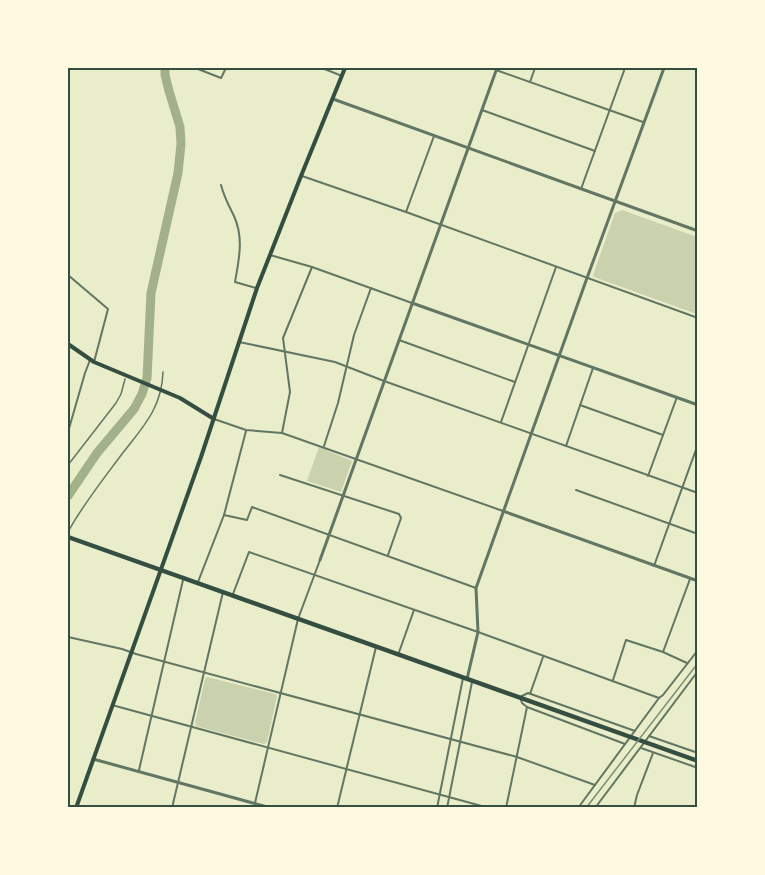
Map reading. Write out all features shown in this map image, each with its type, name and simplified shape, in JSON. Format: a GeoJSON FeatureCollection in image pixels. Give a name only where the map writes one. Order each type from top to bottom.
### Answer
{"type":"FeatureCollection","features":[{"type":"Feature","properties":{"kind":"highway"},"geometry":{"type":"LineString","coordinates":[[68,537],[698,761]]}},
{"type":"Feature","properties":{"kind":"main road"},"geometry":{"type":"LineString","coordinates":[[76,807],[214,418],[269,255],[345,68]]}},
{"type":"Feature","properties":{"kind":"main road"},"geometry":{"type":"LineString","coordinates":[[68,344],[92,361],[182,399],[214,418]]}},
{"type":"Feature","properties":{"kind":"street"},"geometry":{"type":"LineString","coordinates":[[194,69],[221,78],[226,68]]}},
{"type":"Feature","properties":{"kind":"street"},"geometry":{"type":"LineString","coordinates":[[322,68],[342,76]]}},
{"type":"Feature","properties":{"kind":"street"},"geometry":{"type":"LineString","coordinates":[[530,82],[535,68]]}},
{"type":"Feature","properties":{"kind":"street"},"geometry":{"type":"LineString","coordinates":[[581,189],[625,68]]}},
{"type":"Feature","properties":{"kind":"street"},"geometry":{"type":"LineString","coordinates":[[437,807],[451,739],[468,680],[478,632],[476,588],[664,68]]}},
{"type":"Feature","properties":{"kind":"street"},"geometry":{"type":"LineString","coordinates":[[255,805],[298,619],[497,69],[643,122]]}},
{"type":"Feature","properties":{"kind":"street"},"geometry":{"type":"LineString","coordinates":[[333,99],[698,231]]}},
{"type":"Feature","properties":{"kind":"street"},"geometry":{"type":"LineString","coordinates":[[482,110],[595,151]]}},
{"type":"Feature","properties":{"kind":"street"},"geometry":{"type":"LineString","coordinates":[[406,212],[435,135]]}},
{"type":"Feature","properties":{"kind":"street"},"geometry":{"type":"LineString","coordinates":[[301,176],[698,318]]}},
{"type":"Feature","properties":{"kind":"street"},"geometry":{"type":"LineString","coordinates":[[221,185],[235,218],[241,242],[235,282],[257,288]]}},
{"type":"Feature","properties":{"kind":"street"},"geometry":{"type":"LineString","coordinates":[[269,255],[312,267],[698,405]]}},
{"type":"Feature","properties":{"kind":"street"},"geometry":{"type":"LineString","coordinates":[[501,422],[556,266]]}},
{"type":"Feature","properties":{"kind":"street"},"geometry":{"type":"LineString","coordinates":[[282,433],[290,392],[283,338],[312,267]]}},
{"type":"Feature","properties":{"kind":"street"},"geometry":{"type":"LineString","coordinates":[[68,275],[108,309],[92,361],[85,373],[68,432]]}},
{"type":"Feature","properties":{"kind":"street"},"geometry":{"type":"LineString","coordinates":[[323,447],[338,403],[354,335],[371,288]]}},
{"type":"Feature","properties":{"kind":"street"},"geometry":{"type":"LineString","coordinates":[[399,340],[515,382]]}},
{"type":"Feature","properties":{"kind":"street"},"geometry":{"type":"LineString","coordinates":[[239,342],[335,362],[698,493]]}},
{"type":"Feature","properties":{"kind":"street"},"geometry":{"type":"LineString","coordinates":[[566,446],[593,368]]}},
{"type":"Feature","properties":{"kind":"street"},"geometry":{"type":"LineString","coordinates":[[648,476],[677,397]]}},
{"type":"Feature","properties":{"kind":"street"},"geometry":{"type":"LineString","coordinates":[[580,405],[663,435]]}},
{"type":"Feature","properties":{"kind":"street"},"geometry":{"type":"LineString","coordinates":[[214,418],[246,430],[282,433],[698,581]]}},
{"type":"Feature","properties":{"kind":"street"},"geometry":{"type":"LineString","coordinates":[[198,582],[224,515],[246,430]]}},
{"type":"Feature","properties":{"kind":"street"},"geometry":{"type":"LineString","coordinates":[[654,566],[698,444]]}},
{"type":"Feature","properties":{"kind":"street"},"geometry":{"type":"LineString","coordinates":[[280,475],[399,514],[401,518],[388,556]]}},
{"type":"Feature","properties":{"kind":"street"},"geometry":{"type":"LineString","coordinates":[[576,490],[698,534]]}},
{"type":"Feature","properties":{"kind":"street"},"geometry":{"type":"LineString","coordinates":[[224,515],[247,520],[252,507],[476,588]]}},
{"type":"Feature","properties":{"kind":"street"},"geometry":{"type":"LineString","coordinates":[[232,596],[249,552],[659,698]]}},
{"type":"Feature","properties":{"kind":"street"},"geometry":{"type":"LineString","coordinates":[[138,772],[184,577]]}},
{"type":"Feature","properties":{"kind":"street"},"geometry":{"type":"LineString","coordinates":[[663,652],[690,578]]}},
{"type":"Feature","properties":{"kind":"street"},"geometry":{"type":"LineString","coordinates":[[172,807],[223,592]]}},
{"type":"Feature","properties":{"kind":"street"},"geometry":{"type":"LineString","coordinates":[[398,655],[414,610]]}},
{"type":"Feature","properties":{"kind":"street"},"geometry":{"type":"LineString","coordinates":[[68,637],[517,757],[595,785]]}},
{"type":"Feature","properties":{"kind":"street"},"geometry":{"type":"LineString","coordinates":[[613,680],[626,640],[688,663]]}},
{"type":"Feature","properties":{"kind":"street"},"geometry":{"type":"LineString","coordinates":[[337,807],[376,647]]}},
{"type":"Feature","properties":{"kind":"street"},"geometry":{"type":"LineString","coordinates":[[578,807],[659,698],[698,650]]}},
{"type":"Feature","properties":{"kind":"street"},"geometry":{"type":"LineString","coordinates":[[530,694],[544,656]]}},
{"type":"Feature","properties":{"kind":"street"},"geometry":{"type":"LineString","coordinates":[[595,807],[698,671]]}},
{"type":"Feature","properties":{"kind":"street"},"geometry":{"type":"LineString","coordinates":[[447,807],[461,742],[468,680]]}},
{"type":"Feature","properties":{"kind":"street"},"geometry":{"type":"LineString","coordinates":[[625,744],[527,707],[520,698],[528,693],[635,730]]}},
{"type":"Feature","properties":{"kind":"street"},"geometry":{"type":"LineString","coordinates":[[112,705],[489,807]]}},
{"type":"Feature","properties":{"kind":"street"},"geometry":{"type":"LineString","coordinates":[[506,807],[527,707]]}},
{"type":"Feature","properties":{"kind":"street"},"geometry":{"type":"LineString","coordinates":[[649,736],[698,753]]}},
{"type":"Feature","properties":{"kind":"street"},"geometry":{"type":"LineString","coordinates":[[640,748],[698,768]]}},
{"type":"Feature","properties":{"kind":"street"},"geometry":{"type":"LineString","coordinates":[[634,807],[653,753]]}},
{"type":"Feature","properties":{"kind":"street"},"geometry":{"type":"LineString","coordinates":[[93,759],[255,805],[271,807]]}},
{"type":"Feature","properties":{"kind":"lane"},"geometry":{"type":"LineString","coordinates":[[68,532],[82,507],[150,418],[160,390],[163,372]]}},
{"type":"Feature","properties":{"kind":"lane"},"geometry":{"type":"LineString","coordinates":[[68,465],[116,403],[126,377]]}},
{"type":"Feature","properties":{"kind":"green space"},"geometry":{"type":"Polygon","coordinates":[[[622,210],[697,237],[697,311],[694,313],[594,277],[615,213],[622,210]]]}},
{"type":"Feature","properties":{"kind":"green space"},"geometry":{"type":"Polygon","coordinates":[[[319,447],[352,461],[341,492],[307,481],[319,447]]]}},
{"type":"Feature","properties":{"kind":"green space"},"geometry":{"type":"Polygon","coordinates":[[[207,677],[277,696],[267,742],[264,744],[196,726],[207,677]]]}},
{"type":"Feature","properties":{"kind":"waterway"},"geometry":{"type":"LineString","coordinates":[[68,496],[97,453],[134,409],[147,378],[151,293],[178,173],[181,144],[180,127],[165,68]]}},
{"type":"Feature","properties":{"kind":"railway"},"geometry":{"type":"LineString","coordinates":[[586,808],[698,663]]}}]}
